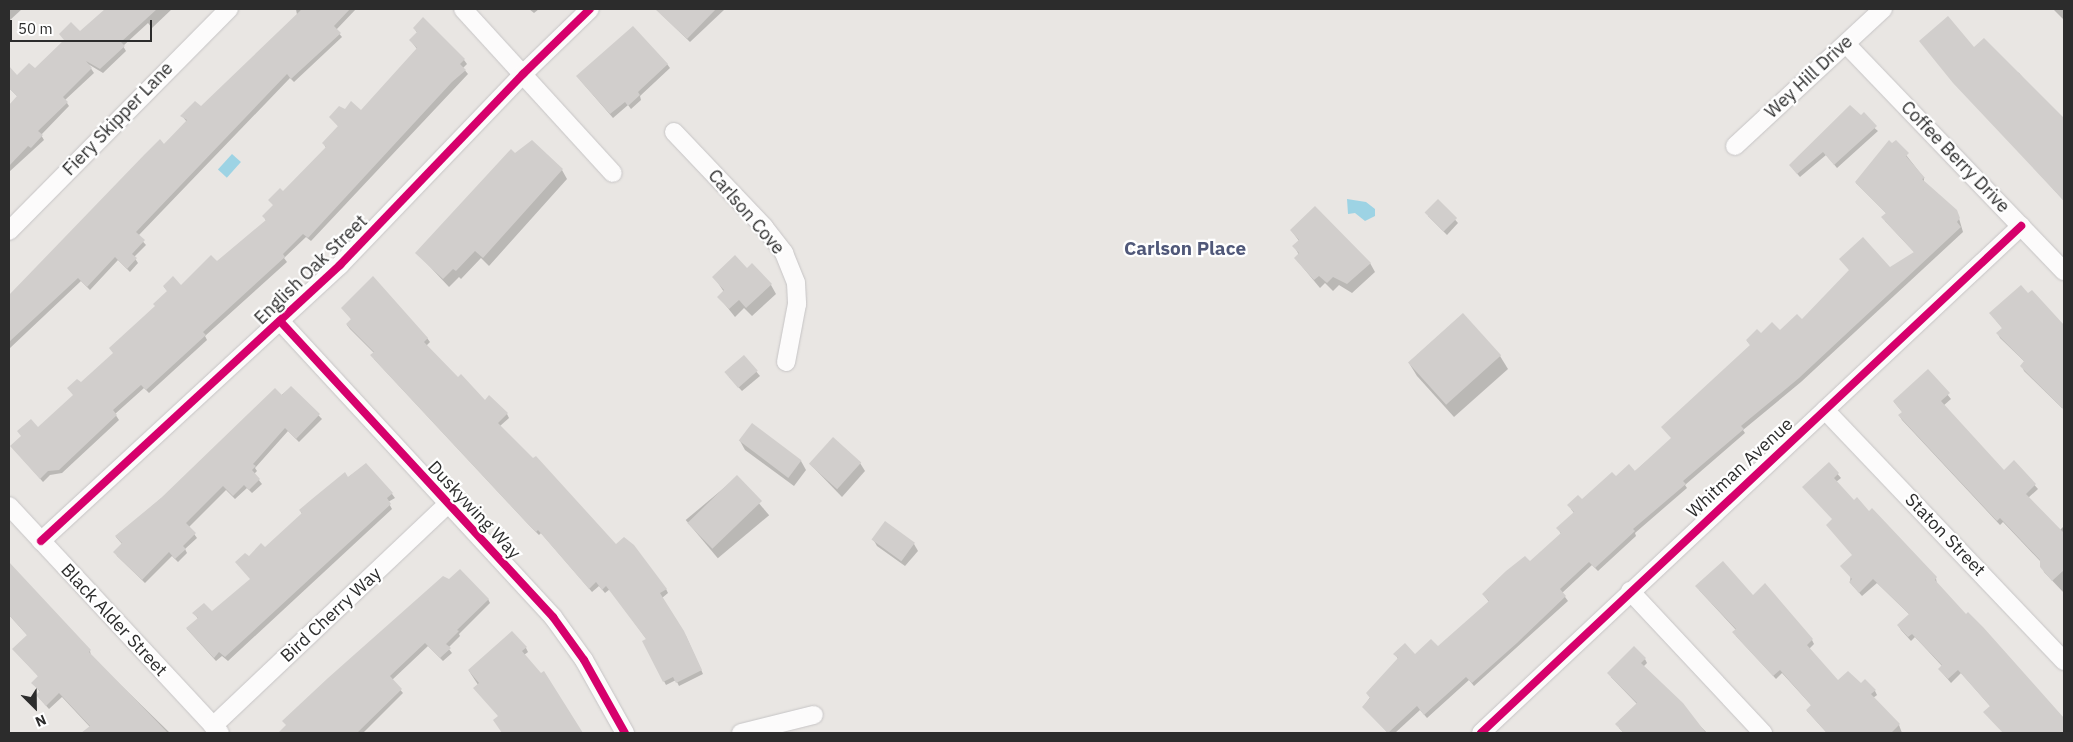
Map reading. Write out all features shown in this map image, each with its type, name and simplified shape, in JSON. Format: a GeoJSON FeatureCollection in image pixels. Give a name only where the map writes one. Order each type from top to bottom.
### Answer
{"type":"FeatureCollection","features":[{"type":"Feature","properties":{"kind":"street","name":"Fiery Skipper Lane"},"geometry":{"type":"LineString","coordinates":[[9,231],[229,9]]}},
{"type":"Feature","properties":{"kind":"street"},"geometry":{"type":"LineString","coordinates":[[462,9],[613,173]]}},
{"type":"Feature","properties":{"kind":"street","name":"English Oak Street"},"geometry":{"type":"LineString","coordinates":[[41,541],[340,265],[523,74],[590,9]]}},
{"type":"Feature","properties":{"kind":"street","name":"Wey Hill Drive"},"geometry":{"type":"LineString","coordinates":[[1735,146],[1883,9]]}},
{"type":"Feature","properties":{"kind":"street","name":"Coffee Berry Drive"},"geometry":{"type":"LineString","coordinates":[[1846,44],[2064,272]]}},
{"type":"Feature","properties":{"kind":"street","name":"Carlson Cove"},"geometry":{"type":"LineString","coordinates":[[674,132],[764,227],[784,253],[796,283],[798,304],[786,362]]}},
{"type":"Feature","properties":{"kind":"street","name":"Whitman Avenue"},"geometry":{"type":"LineString","coordinates":[[1480,733],[1630,590],[1826,410],[2021,226]]}},
{"type":"Feature","properties":{"kind":"street","name":"Duskywing Way"},"geometry":{"type":"LineString","coordinates":[[280,321],[553,617],[584,660],[625,733]]}},
{"type":"Feature","properties":{"kind":"street","name":"Staton Street"},"geometry":{"type":"LineString","coordinates":[[1826,410],[2064,661]]}},
{"type":"Feature","properties":{"kind":"street","name":"Bird Cherry Way"},"geometry":{"type":"LineString","coordinates":[[216,730],[448,504]]}},
{"type":"Feature","properties":{"kind":"street","name":"Black Alder Street"},"geometry":{"type":"LineString","coordinates":[[9,506],[216,730]]}},
{"type":"Feature","properties":{"kind":"street"},"geometry":{"type":"LineString","coordinates":[[1630,590],[1763,733]]}},
{"type":"Feature","properties":{"kind":"street"},"geometry":{"type":"LineString","coordinates":[[741,733],[814,715]]}},
{"type":"Feature","properties":{"kind":"water"},"geometry":{"type":"Polygon","coordinates":[[[232,154],[241,162],[227,178],[218,170],[232,154]]]}},
{"type":"Feature","properties":{"kind":"water"},"geometry":{"type":"Polygon","coordinates":[[[1347,199],[1366,202],[1375,209],[1375,216],[1365,221],[1355,213],[1348,214],[1347,199]]]}},
{"type":"Feature","properties":{"kind":"building"},"geometry":{"type":"Polygon","coordinates":[[[105,9],[157,9],[121,42],[125,46],[100,69],[86,61],[92,68],[63,97],[68,102],[38,131],[43,135],[31,148],[28,146],[9,166],[9,105],[17,96],[9,88],[9,66],[17,75],[29,63],[35,68],[64,40],[59,34],[71,22],[80,31],[105,9]]]}},
{"type":"Feature","properties":{"kind":"building"},"geometry":{"type":"Polygon","coordinates":[[[302,9],[350,9],[334,26],[341,33],[291,79],[287,74],[136,232],[145,240],[132,254],[137,258],[127,269],[115,257],[87,287],[78,278],[9,342],[9,295],[160,139],[164,144],[187,120],[180,116],[195,101],[201,106],[302,9]]]}},
{"type":"Feature","properties":{"kind":"building"},"geometry":{"type":"Polygon","coordinates":[[[655,9],[716,9],[687,39],[655,9]]]}},
{"type":"Feature","properties":{"kind":"building"},"geometry":{"type":"Polygon","coordinates":[[[1948,16],[1974,47],[1984,38],[2064,118],[2064,201],[1953,83],[1919,41],[1948,16]]]}},
{"type":"Feature","properties":{"kind":"building"},"geometry":{"type":"Polygon","coordinates":[[[423,17],[465,59],[460,64],[466,70],[452,82],[308,238],[303,234],[283,254],[285,257],[203,332],[206,335],[146,390],[141,385],[113,410],[117,415],[59,470],[48,471],[40,479],[10,446],[21,436],[17,431],[31,419],[38,427],[73,395],[67,388],[77,379],[81,382],[113,353],[109,348],[155,306],[153,304],[167,291],[163,286],[173,276],[181,285],[211,255],[217,261],[266,220],[262,216],[273,205],[268,200],[280,188],[283,191],[326,147],[322,143],[338,126],[329,117],[339,106],[345,109],[351,101],[361,110],[417,48],[409,40],[417,32],[413,28],[423,17]]]}},
{"type":"Feature","properties":{"kind":"building"},"geometry":{"type":"Polygon","coordinates":[[[633,26],[668,64],[638,92],[640,95],[628,106],[625,102],[610,114],[576,76],[633,26]]]}},
{"type":"Feature","properties":{"kind":"building"},"geometry":{"type":"Polygon","coordinates":[[[1850,105],[1861,115],[1864,112],[1877,126],[1834,165],[1823,152],[1797,174],[1789,165],[1850,105]]]}},
{"type":"Feature","properties":{"kind":"building"},"geometry":{"type":"Polygon","coordinates":[[[532,140],[563,169],[483,258],[475,251],[456,271],[453,269],[443,279],[415,253],[511,149],[515,153],[532,140]]]}},
{"type":"Feature","properties":{"kind":"building"},"geometry":{"type":"Polygon","coordinates":[[[1889,140],[1892,143],[1896,140],[1909,153],[1906,156],[1925,178],[1922,179],[1957,210],[1960,218],[1957,222],[1961,227],[1799,378],[1741,426],[1744,429],[1683,481],[1686,484],[1633,529],[1635,531],[1595,568],[1589,562],[1560,589],[1566,596],[1472,683],[1466,677],[1424,715],[1417,706],[1388,733],[1362,707],[1370,698],[1366,693],[1398,658],[1393,654],[1405,643],[1415,654],[1431,639],[1438,646],[1489,601],[1482,594],[1506,571],[1525,556],[1530,561],[1561,533],[1556,528],[1574,512],[1567,505],[1578,495],[1582,499],[1612,472],[1616,476],[1629,464],[1635,471],[1671,438],[1661,427],[1750,345],[1746,340],[1757,329],[1761,333],[1772,322],[1780,330],[1797,314],[1802,319],[1849,270],[1839,259],[1863,237],[1890,267],[1914,252],[1881,217],[1886,213],[1855,182],[1889,140]]]}},
{"type":"Feature","properties":{"kind":"building"},"geometry":{"type":"Polygon","coordinates":[[[1438,199],[1457,218],[1444,232],[1425,212],[1438,199]]]}},
{"type":"Feature","properties":{"kind":"building"},"geometry":{"type":"Polygon","coordinates":[[[1315,206],[1371,263],[1347,284],[1333,277],[1327,283],[1319,276],[1314,280],[1294,258],[1299,253],[1292,246],[1299,240],[1290,230],[1315,206]]]}},
{"type":"Feature","properties":{"kind":"building"},"geometry":{"type":"Polygon","coordinates":[[[735,255],[747,268],[752,263],[772,284],[746,308],[739,300],[729,309],[717,297],[724,290],[712,277],[735,255]]]}},
{"type":"Feature","properties":{"kind":"building"},"geometry":{"type":"Polygon","coordinates":[[[373,276],[428,338],[424,342],[458,377],[461,374],[485,400],[489,395],[508,413],[498,423],[533,458],[536,456],[616,544],[624,537],[634,545],[667,589],[660,593],[684,631],[702,670],[676,683],[673,677],[663,682],[642,641],[646,639],[606,586],[602,590],[596,582],[589,589],[538,530],[536,532],[525,521],[370,355],[374,352],[346,324],[351,319],[341,308],[373,276]]]}},
{"type":"Feature","properties":{"kind":"building"},"geometry":{"type":"Polygon","coordinates":[[[2021,285],[2028,293],[2032,290],[2064,325],[2064,410],[2020,366],[2024,361],[1996,333],[2002,328],[1989,313],[2021,285]]]}},
{"type":"Feature","properties":{"kind":"building"},"geometry":{"type":"Polygon","coordinates":[[[1463,313],[1501,355],[1446,405],[1408,363],[1463,313]]]}},
{"type":"Feature","properties":{"kind":"building"},"geometry":{"type":"Polygon","coordinates":[[[744,355],[758,371],[738,388],[724,372],[744,355]]]}},
{"type":"Feature","properties":{"kind":"building"},"geometry":{"type":"Polygon","coordinates":[[[1928,369],[1950,393],[1941,401],[2004,470],[2014,460],[2036,484],[2026,494],[2064,533],[2064,570],[2052,581],[2040,567],[2040,560],[2000,518],[1997,521],[1898,415],[1902,412],[1893,401],[1928,369]]]}},
{"type":"Feature","properties":{"kind":"building"},"geometry":{"type":"Polygon","coordinates":[[[291,386],[320,414],[296,439],[285,428],[253,464],[256,466],[252,470],[260,479],[249,490],[244,485],[233,496],[223,486],[186,523],[196,533],[183,546],[186,549],[175,559],[169,552],[142,580],[113,552],[122,543],[115,536],[161,498],[275,388],[282,395],[291,386]]]}},
{"type":"Feature","properties":{"kind":"building"},"geometry":{"type":"Polygon","coordinates":[[[752,423],[802,460],[788,478],[739,441],[752,423]]]}},
{"type":"Feature","properties":{"kind":"building"},"geometry":{"type":"Polygon","coordinates":[[[833,437],[861,462],[837,489],[809,464],[833,437]]]}},
{"type":"Feature","properties":{"kind":"building"},"geometry":{"type":"Polygon","coordinates":[[[1829,462],[1839,473],[1834,478],[1854,500],[1857,497],[1869,511],[1872,508],[1937,577],[1935,580],[1966,614],[1968,612],[1983,627],[2064,718],[2064,733],[2003,733],[1983,712],[1990,706],[1958,670],[1948,679],[1938,669],[1942,665],[1912,634],[1908,637],[1897,625],[1909,614],[1873,579],[1859,593],[1849,582],[1852,579],[1840,566],[1852,555],[1826,525],[1832,519],[1802,487],[1829,462]]]}},
{"type":"Feature","properties":{"kind":"building"},"geometry":{"type":"Polygon","coordinates":[[[366,463],[393,493],[387,498],[391,504],[225,657],[219,652],[214,658],[186,628],[198,618],[192,613],[204,603],[212,611],[250,579],[235,562],[245,553],[249,556],[261,543],[265,547],[302,513],[299,510],[312,499],[345,472],[348,477],[366,463]]]}},
{"type":"Feature","properties":{"kind":"building"},"geometry":{"type":"Polygon","coordinates":[[[737,475],[762,501],[712,549],[687,523],[737,475]]]}},
{"type":"Feature","properties":{"kind":"building"},"geometry":{"type":"Polygon","coordinates":[[[885,521],[915,543],[901,561],[871,540],[885,521]]]}},
{"type":"Feature","properties":{"kind":"building"},"geometry":{"type":"Polygon","coordinates":[[[1723,561],[1753,595],[1765,583],[1813,639],[1807,645],[1838,680],[1848,671],[1861,683],[1865,679],[1876,690],[1871,694],[1900,724],[1891,733],[1827,733],[1806,710],[1811,705],[1780,670],[1773,676],[1732,632],[1736,629],[1695,586],[1723,561]]]}},
{"type":"Feature","properties":{"kind":"building"},"geometry":{"type":"Polygon","coordinates":[[[9,562],[91,650],[89,652],[168,733],[81,733],[90,726],[59,693],[46,706],[36,695],[40,691],[31,683],[38,676],[12,649],[27,635],[9,615],[9,562]]]}},
{"type":"Feature","properties":{"kind":"building"},"geometry":{"type":"Polygon","coordinates":[[[460,569],[489,599],[457,630],[459,631],[446,644],[451,648],[440,658],[425,643],[390,676],[402,689],[357,733],[278,733],[286,725],[282,721],[328,678],[443,576],[449,579],[460,569]]]}},
{"type":"Feature","properties":{"kind":"building"},"geometry":{"type":"Polygon","coordinates":[[[512,631],[527,647],[522,651],[541,673],[544,671],[583,733],[502,733],[493,720],[498,716],[473,688],[479,683],[468,670],[512,631]]]}},
{"type":"Feature","properties":{"kind":"building"},"geometry":{"type":"Polygon","coordinates":[[[1634,646],[1646,658],[1641,663],[1683,703],[1706,733],[1624,733],[1615,724],[1637,703],[1607,673],[1634,646]]]}},
{"type":"Feature","properties":{"kind":"cycle path"},"geometry":{"type":"LineString","coordinates":[[41,541],[340,265],[523,74],[590,9]]}},
{"type":"Feature","properties":{"kind":"cycle path"},"geometry":{"type":"LineString","coordinates":[[1481,733],[2021,226]]}},
{"type":"Feature","properties":{"kind":"cycle path"},"geometry":{"type":"LineString","coordinates":[[280,321],[553,617],[584,660],[625,733]]}},
{"type":"Feature","properties":{"kind":"district","name":"Carlson Place"},"geometry":{"type":"Point","coordinates":[1185,249]}}]}
